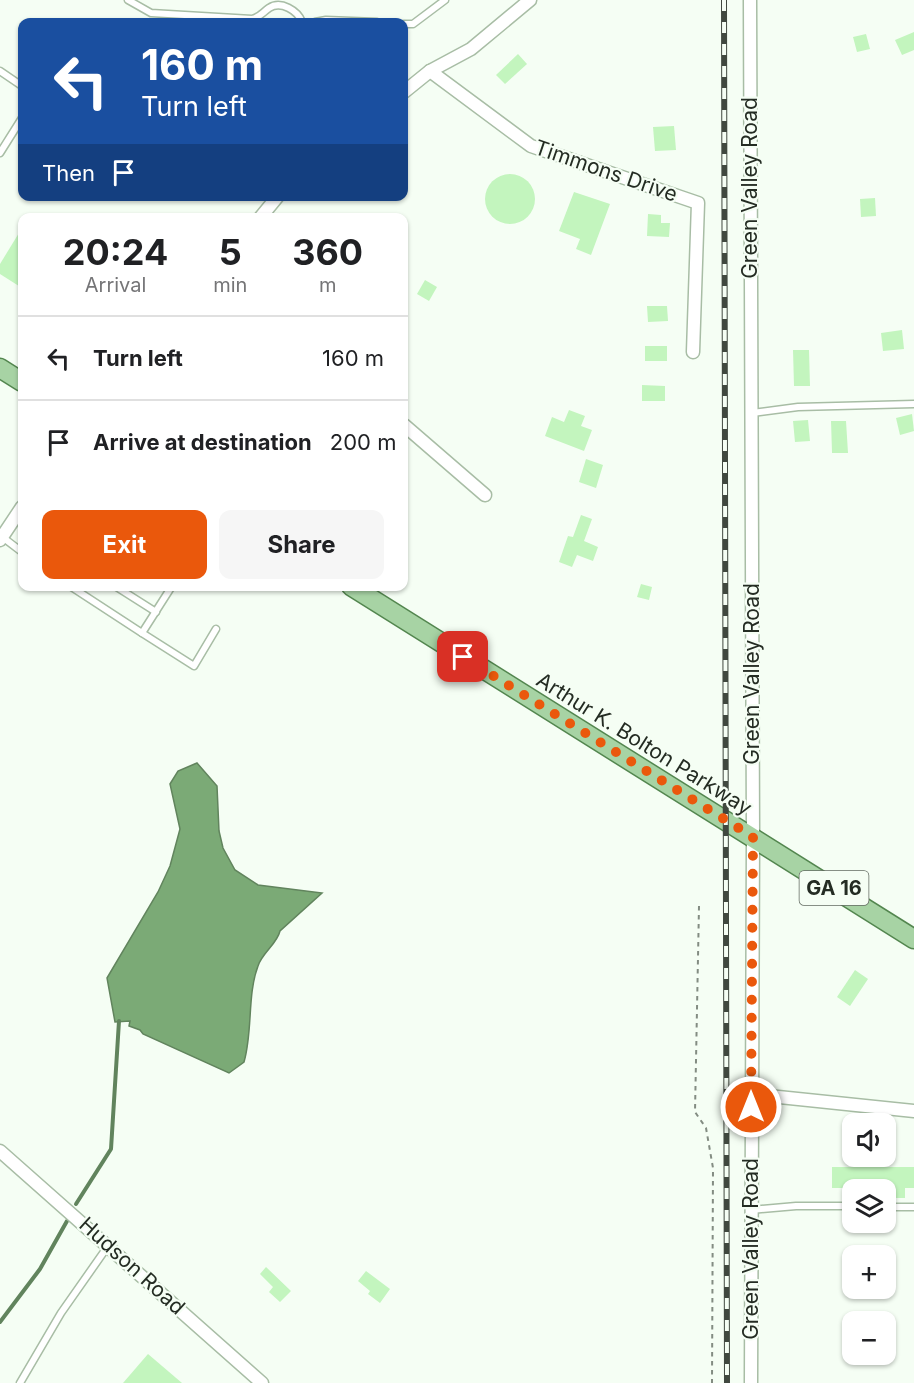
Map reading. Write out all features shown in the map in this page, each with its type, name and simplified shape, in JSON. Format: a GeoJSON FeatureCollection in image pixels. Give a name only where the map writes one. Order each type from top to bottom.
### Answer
{"type":"FeatureCollection","features":[{"type":"Feature","properties":{"kind":"main road"},"geometry":{"type":"LineString","coordinates":[[0,368],[18,379]]}},
{"type":"Feature","properties":{"kind":"main road","name":"Arthur K. Bolton Parkway"},"geometry":{"type":"LineString","coordinates":[[359,591],[914,939]]}},
{"type":"Feature","properties":{"kind":"street"},"geometry":{"type":"LineString","coordinates":[[408,88],[430,71],[471,49],[530,0]]}},
{"type":"Feature","properties":{"kind":"street","name":"Green Valley Road"},"geometry":{"type":"LineString","coordinates":[[750,0],[753,837],[750,1094],[751,1383]]}},
{"type":"Feature","properties":{"kind":"street","name":"Timmons Drive"},"geometry":{"type":"LineString","coordinates":[[430,71],[478,110],[531,146],[698,203],[693,352]]}},
{"type":"Feature","properties":{"kind":"street"},"geometry":{"type":"LineString","coordinates":[[264,213],[274,201]]}},
{"type":"Feature","properties":{"kind":"street"},"geometry":{"type":"LineString","coordinates":[[408,428],[485,495]]}},
{"type":"Feature","properties":{"kind":"street"},"geometry":{"type":"LineString","coordinates":[[1,537],[18,513]]}},
{"type":"Feature","properties":{"kind":"street"},"geometry":{"type":"LineString","coordinates":[[750,1094],[914,1111]]}},
{"type":"Feature","properties":{"kind":"street","name":"Hudson Road"},"geometry":{"type":"LineString","coordinates":[[0,1151],[108,1245],[258,1382]]}},
{"type":"Feature","properties":{"kind":"lane"},"geometry":{"type":"LineString","coordinates":[[128,0],[151,13],[229,18]]}},
{"type":"Feature","properties":{"kind":"lane"},"geometry":{"type":"LineString","coordinates":[[408,24],[413,24],[445,0]]}},
{"type":"Feature","properties":{"kind":"lane"},"geometry":{"type":"LineString","coordinates":[[261,18],[268,8],[282,6],[296,12],[300,18]]}},
{"type":"Feature","properties":{"kind":"lane"},"geometry":{"type":"LineString","coordinates":[[0,71],[18,83]]}},
{"type":"Feature","properties":{"kind":"lane"},"geometry":{"type":"LineString","coordinates":[[0,153],[18,124]]}},
{"type":"Feature","properties":{"kind":"lane"},"geometry":{"type":"LineString","coordinates":[[751,413],[798,407],[914,404]]}},
{"type":"Feature","properties":{"kind":"lane"},"geometry":{"type":"LineString","coordinates":[[1,537],[18,549]]}},
{"type":"Feature","properties":{"kind":"lane"},"geometry":{"type":"LineString","coordinates":[[78,591],[194,666],[216,629]]}},
{"type":"Feature","properties":{"kind":"lane"},"geometry":{"type":"LineString","coordinates":[[123,591],[156,612]]}},
{"type":"Feature","properties":{"kind":"lane"},"geometry":{"type":"LineString","coordinates":[[142,633],[169,591]]}},
{"type":"Feature","properties":{"kind":"lane"},"geometry":{"type":"LineString","coordinates":[[750,1210],[796,1206],[842,1206]]}},
{"type":"Feature","properties":{"kind":"lane"},"geometry":{"type":"LineString","coordinates":[[896,1207],[914,1207]]}},
{"type":"Feature","properties":{"kind":"lane"},"geometry":{"type":"LineString","coordinates":[[20,1383],[61,1313],[108,1245]]}},
{"type":"Feature","properties":{"kind":"path"},"geometry":{"type":"LineString","coordinates":[[699,906],[695,1112],[706,1128],[712,1168],[712,1383]]}},
{"type":"Feature","properties":{"kind":"shaded area"},"geometry":{"type":"Polygon","coordinates":[[[197,763],[217,786],[219,831],[223,848],[235,870],[258,885],[322,893],[280,931],[260,961],[252,989],[244,1062],[229,1073],[143,1034],[140,1030],[129,1026],[130,1021],[115,1022],[107,978],[158,892],[170,866],[180,829],[170,784],[178,771],[197,763]]]}},
{"type":"Feature","properties":{"kind":"building"},"geometry":{"type":"Polygon","coordinates":[[[914,32],[914,50],[902,55],[895,40],[914,32]]]}},
{"type":"Feature","properties":{"kind":"building"},"geometry":{"type":"Polygon","coordinates":[[[866,34],[870,49],[857,52],[853,37],[866,34]]]}},
{"type":"Feature","properties":{"kind":"building"},"geometry":{"type":"Polygon","coordinates":[[[518,54],[527,64],[505,84],[496,75],[518,54]]]}},
{"type":"Feature","properties":{"kind":"building"},"geometry":{"type":"Polygon","coordinates":[[[674,126],[676,150],[655,151],[653,127],[674,126]]]}},
{"type":"Feature","properties":{"kind":"building"},"geometry":{"type":"Polygon","coordinates":[[[505,174],[515,174],[528,181],[535,194],[535,204],[528,217],[515,224],[505,224],[496,220],[489,213],[485,204],[485,194],[489,185],[496,178],[505,174]]]}},
{"type":"Feature","properties":{"kind":"building"},"geometry":{"type":"Polygon","coordinates":[[[574,192],[610,204],[591,255],[576,249],[580,239],[559,231],[574,192]]]}},
{"type":"Feature","properties":{"kind":"building"},"geometry":{"type":"Polygon","coordinates":[[[875,198],[876,216],[861,217],[860,199],[875,198]]]}},
{"type":"Feature","properties":{"kind":"building"},"geometry":{"type":"Polygon","coordinates":[[[648,214],[661,215],[661,223],[670,223],[669,237],[647,236],[648,214]]]}},
{"type":"Feature","properties":{"kind":"building"},"geometry":{"type":"Polygon","coordinates":[[[18,235],[18,285],[0,274],[0,264],[18,235]]]}},
{"type":"Feature","properties":{"kind":"building"},"geometry":{"type":"Polygon","coordinates":[[[425,280],[437,287],[429,301],[417,294],[425,280]]]}},
{"type":"Feature","properties":{"kind":"building"},"geometry":{"type":"Polygon","coordinates":[[[647,306],[667,306],[668,321],[648,322],[647,306]]]}},
{"type":"Feature","properties":{"kind":"building"},"geometry":{"type":"Polygon","coordinates":[[[902,330],[904,349],[883,351],[881,333],[902,330]]]}},
{"type":"Feature","properties":{"kind":"building"},"geometry":{"type":"Polygon","coordinates":[[[645,346],[667,346],[667,361],[645,361],[645,346]]]}},
{"type":"Feature","properties":{"kind":"building"},"geometry":{"type":"Polygon","coordinates":[[[793,350],[809,350],[810,386],[794,386],[793,350]]]}},
{"type":"Feature","properties":{"kind":"building"},"geometry":{"type":"Polygon","coordinates":[[[642,385],[665,386],[665,401],[642,401],[642,385]]]}},
{"type":"Feature","properties":{"kind":"building"},"geometry":{"type":"Polygon","coordinates":[[[569,410],[585,416],[581,426],[592,430],[584,451],[545,436],[552,417],[564,422],[569,410]]]}},
{"type":"Feature","properties":{"kind":"building"},"geometry":{"type":"Polygon","coordinates":[[[912,414],[914,431],[900,435],[896,418],[912,414]]]}},
{"type":"Feature","properties":{"kind":"building"},"geometry":{"type":"Polygon","coordinates":[[[808,420],[810,441],[795,442],[793,421],[808,420]]]}},
{"type":"Feature","properties":{"kind":"building"},"geometry":{"type":"Polygon","coordinates":[[[831,421],[846,421],[848,453],[832,453],[831,421]]]}},
{"type":"Feature","properties":{"kind":"building"},"geometry":{"type":"Polygon","coordinates":[[[586,459],[603,465],[596,488],[579,482],[586,459]]]}},
{"type":"Feature","properties":{"kind":"building"},"geometry":{"type":"Polygon","coordinates":[[[581,515],[592,519],[584,541],[598,547],[593,561],[577,555],[572,567],[559,562],[568,536],[573,537],[581,515]]]}},
{"type":"Feature","properties":{"kind":"building"},"geometry":{"type":"Polygon","coordinates":[[[641,584],[652,587],[649,600],[637,597],[641,584]]]}},
{"type":"Feature","properties":{"kind":"building"},"geometry":{"type":"Polygon","coordinates":[[[855,970],[868,979],[850,1006],[837,997],[855,970]]]}},
{"type":"Feature","properties":{"kind":"building"},"geometry":{"type":"Polygon","coordinates":[[[832,1167],[914,1167],[914,1188],[905,1188],[905,1198],[896,1198],[896,1179],[842,1179],[842,1188],[832,1188],[832,1167]]]}},
{"type":"Feature","properties":{"kind":"building"},"geometry":{"type":"Polygon","coordinates":[[[266,1267],[291,1291],[280,1302],[269,1292],[273,1287],[260,1274],[266,1267]]]}},
{"type":"Feature","properties":{"kind":"building"},"geometry":{"type":"Polygon","coordinates":[[[366,1271],[390,1289],[380,1303],[368,1294],[370,1291],[358,1281],[366,1271]]]}},
{"type":"Feature","properties":{"kind":"building"},"geometry":{"type":"Polygon","coordinates":[[[148,1354],[182,1383],[123,1383],[148,1354]]]}},
{"type":"Feature","properties":{"kind":"waterway"},"geometry":{"type":"LineString","coordinates":[[76,1204],[111,1149],[119,1021]]}},
{"type":"Feature","properties":{"kind":"waterway"},"geometry":{"type":"LineString","coordinates":[[0,1322],[40,1269],[67,1221]]}},
{"type":"Feature","properties":{"kind":"railway"},"geometry":{"type":"LineString","coordinates":[[724,0],[727,1383]]}},
{"type":"Feature","properties":{"kind":"route"},"geometry":{"type":"LineString","coordinates":[[463,657],[753,837],[751,1107]]}}]}
